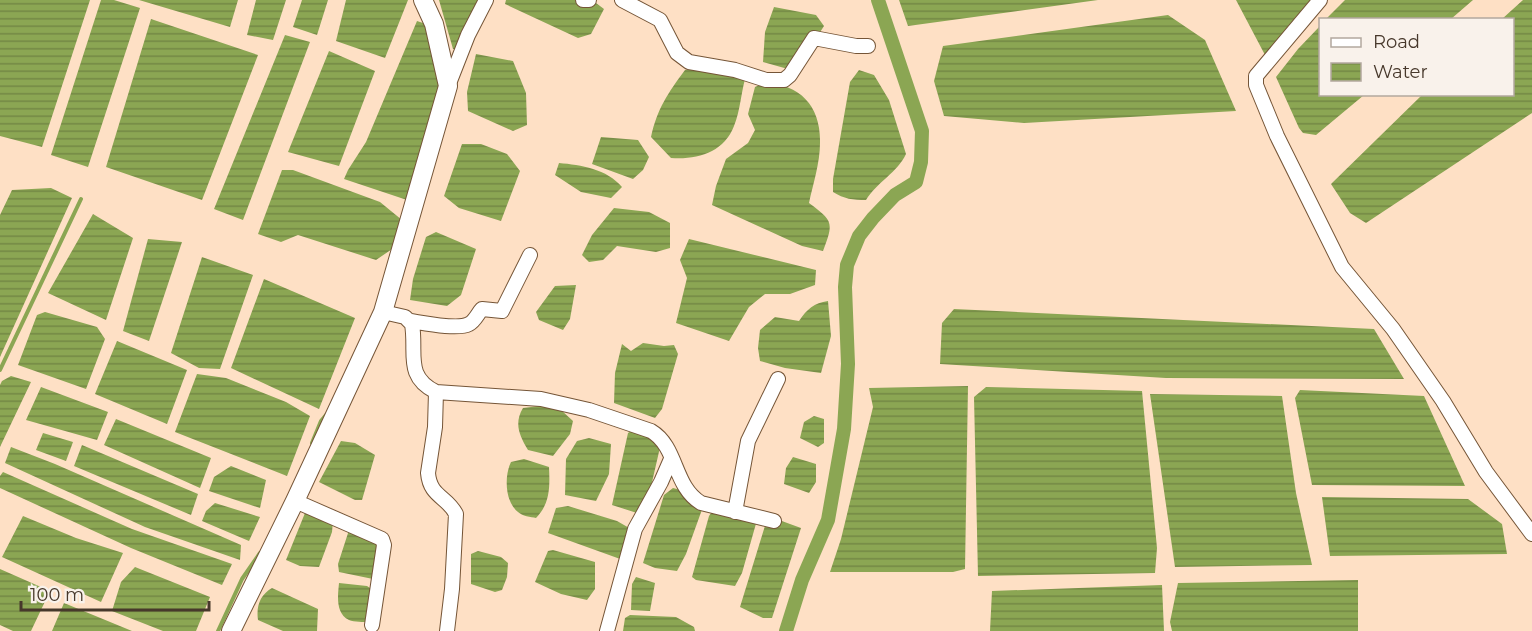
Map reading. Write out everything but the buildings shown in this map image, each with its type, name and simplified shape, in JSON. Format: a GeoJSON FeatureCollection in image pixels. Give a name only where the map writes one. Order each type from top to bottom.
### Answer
{"type":"FeatureCollection","features":[{"type":"Feature","properties":{"kind":"street"},"geometry":{"type":"LineString","coordinates":[[423,0],[434,24],[448,86]]}},
{"type":"Feature","properties":{"kind":"street"},"geometry":{"type":"LineString","coordinates":[[231,631],[295,501],[383,312],[448,86],[468,35],[486,0]]}},
{"type":"Feature","properties":{"kind":"street"},"geometry":{"type":"LineString","coordinates":[[584,0],[589,0]]}},
{"type":"Feature","properties":{"kind":"street"},"geometry":{"type":"LineString","coordinates":[[622,0],[663,23],[677,53],[689,62],[735,70],[766,80],[784,80],[790,75],[814,39],[868,46]]}},
{"type":"Feature","properties":{"kind":"street"},"geometry":{"type":"LineString","coordinates":[[1320,0],[1260,69],[1256,76],[1256,85],[1277,136],[1342,267],[1399,338],[1443,401],[1486,472],[1532,534]]}},
{"type":"Feature","properties":{"kind":"street"},"geometry":{"type":"LineString","coordinates":[[383,312],[405,317],[411,321],[465,325],[473,321],[482,309],[502,311],[530,255]]}},
{"type":"Feature","properties":{"kind":"street"},"geometry":{"type":"LineString","coordinates":[[411,321],[415,370],[424,386],[436,392],[541,399],[589,410],[651,432],[660,436],[689,495],[701,503],[774,521]]}},
{"type":"Feature","properties":{"kind":"street"},"geometry":{"type":"LineString","coordinates":[[735,512],[748,441],[778,379]]}},
{"type":"Feature","properties":{"kind":"street"},"geometry":{"type":"LineString","coordinates":[[436,392],[435,427],[428,480],[434,494],[453,508],[456,514],[447,631]]}},
{"type":"Feature","properties":{"kind":"street"},"geometry":{"type":"LineString","coordinates":[[606,631],[636,529],[671,459]]}},
{"type":"Feature","properties":{"kind":"street"},"geometry":{"type":"LineString","coordinates":[[295,501],[382,539],[384,545],[372,625]]}},
{"type":"Feature","properties":{"kind":"water"},"geometry":{"type":"Polygon","coordinates":[[[0,0],[90,0],[42,147],[0,136],[0,0]]]}},
{"type":"Feature","properties":{"kind":"water"},"geometry":{"type":"Polygon","coordinates":[[[101,0],[114,0],[140,8],[88,167],[51,155],[101,0]]]}},
{"type":"Feature","properties":{"kind":"water"},"geometry":{"type":"Polygon","coordinates":[[[139,0],[238,0],[230,27],[139,0]]]}},
{"type":"Feature","properties":{"kind":"water"},"geometry":{"type":"Polygon","coordinates":[[[256,0],[286,0],[273,40],[247,35],[256,0]]]}},
{"type":"Feature","properties":{"kind":"water"},"geometry":{"type":"Polygon","coordinates":[[[302,0],[328,0],[317,35],[293,27],[302,0]]]}},
{"type":"Feature","properties":{"kind":"water"},"geometry":{"type":"Polygon","coordinates":[[[346,0],[408,0],[385,58],[336,41],[346,0]]]}},
{"type":"Feature","properties":{"kind":"water"},"geometry":{"type":"Polygon","coordinates":[[[439,0],[482,0],[458,49],[453,49],[439,0]]]}},
{"type":"Feature","properties":{"kind":"water"},"geometry":{"type":"Polygon","coordinates":[[[506,0],[592,0],[604,9],[591,34],[578,38],[505,4],[506,0]]]}},
{"type":"Feature","properties":{"kind":"water"},"geometry":{"type":"Polygon","coordinates":[[[899,0],[1098,0],[908,26],[899,0]]]}},
{"type":"Feature","properties":{"kind":"water"},"geometry":{"type":"Polygon","coordinates":[[[1236,0],[1316,0],[1265,55],[1236,0]]]}},
{"type":"Feature","properties":{"kind":"water"},"geometry":{"type":"Polygon","coordinates":[[[1345,0],[1473,0],[1452,18],[1327,18],[1345,0]]]}},
{"type":"Feature","properties":{"kind":"water"},"geometry":{"type":"Polygon","coordinates":[[[1523,0],[1532,0],[1532,113],[1366,223],[1350,213],[1331,184],[1421,96],[1514,96],[1514,18],[1503,18],[1523,0]]]}},
{"type":"Feature","properties":{"kind":"water"},"geometry":{"type":"Polygon","coordinates":[[[774,7],[816,15],[824,26],[795,71],[763,62],[765,32],[774,7]]]}},
{"type":"Feature","properties":{"kind":"water"},"geometry":{"type":"Polygon","coordinates":[[[1168,15],[1205,40],[1236,111],[1024,123],[944,116],[934,81],[943,46],[1168,15]]]}},
{"type":"Feature","properties":{"kind":"water"},"geometry":{"type":"Polygon","coordinates":[[[151,19],[258,55],[202,200],[106,167],[151,19]]]}},
{"type":"Feature","properties":{"kind":"water"},"geometry":{"type":"Polygon","coordinates":[[[417,21],[426,24],[442,91],[413,202],[344,179],[366,142],[417,21]]]}},
{"type":"Feature","properties":{"kind":"water"},"geometry":{"type":"Polygon","coordinates":[[[1319,27],[1319,96],[1363,96],[1316,135],[1303,133],[1299,128],[1276,77],[1319,27]]]}},
{"type":"Feature","properties":{"kind":"water"},"geometry":{"type":"Polygon","coordinates":[[[285,35],[310,42],[243,220],[214,209],[285,35]]]}},
{"type":"Feature","properties":{"kind":"water"},"geometry":{"type":"Polygon","coordinates":[[[329,51],[375,71],[339,166],[288,152],[329,51]]]}},
{"type":"Feature","properties":{"kind":"water"},"geometry":{"type":"Polygon","coordinates":[[[476,54],[513,61],[526,93],[527,125],[513,131],[468,111],[467,92],[476,54]]]}},
{"type":"Feature","properties":{"kind":"water"},"geometry":{"type":"Polygon","coordinates":[[[710,67],[745,79],[734,126],[730,135],[717,148],[691,158],[671,158],[651,137],[660,110],[685,70],[710,67]]]}},
{"type":"Feature","properties":{"kind":"water"},"geometry":{"type":"Polygon","coordinates":[[[859,70],[874,75],[889,100],[906,154],[898,167],[866,200],[849,199],[833,192],[833,179],[850,82],[859,70]]]}},
{"type":"Feature","properties":{"kind":"water"},"geometry":{"type":"Polygon","coordinates":[[[764,83],[777,84],[798,93],[812,108],[817,119],[820,151],[809,203],[827,218],[829,223],[829,234],[823,251],[802,246],[712,205],[726,159],[748,143],[755,130],[748,114],[755,87],[764,83]]]}},
{"type":"Feature","properties":{"kind":"water"},"geometry":{"type":"Polygon","coordinates":[[[601,137],[638,140],[649,157],[643,170],[633,179],[592,164],[601,137]]]}},
{"type":"Feature","properties":{"kind":"water"},"geometry":{"type":"Polygon","coordinates":[[[462,144],[481,144],[507,154],[520,171],[501,221],[459,208],[444,196],[462,144]]]}},
{"type":"Feature","properties":{"kind":"water"},"geometry":{"type":"Polygon","coordinates":[[[559,163],[601,172],[622,187],[611,198],[581,192],[555,175],[559,163]]]}},
{"type":"Feature","properties":{"kind":"water"},"geometry":{"type":"Polygon","coordinates":[[[282,170],[293,170],[380,202],[402,220],[398,245],[376,260],[298,235],[281,242],[258,234],[282,170]]]}},
{"type":"Feature","properties":{"kind":"water"},"geometry":{"type":"Polygon","coordinates":[[[51,188],[72,198],[0,357],[0,215],[12,190],[51,188]]]}},
{"type":"Feature","properties":{"kind":"water"},"geometry":{"type":"Polygon","coordinates":[[[614,208],[649,212],[670,223],[670,248],[656,252],[617,246],[603,260],[589,262],[582,255],[592,235],[614,208]]]}},
{"type":"Feature","properties":{"kind":"water"},"geometry":{"type":"Polygon","coordinates":[[[93,214],[133,238],[106,320],[48,293],[93,214]]]}},
{"type":"Feature","properties":{"kind":"water"},"geometry":{"type":"Polygon","coordinates":[[[436,232],[476,249],[461,295],[447,306],[410,300],[413,279],[426,237],[436,232]]]}},
{"type":"Feature","properties":{"kind":"water"},"geometry":{"type":"Polygon","coordinates":[[[148,239],[182,242],[149,341],[123,331],[148,239]]]}},
{"type":"Feature","properties":{"kind":"water"},"geometry":{"type":"Polygon","coordinates":[[[689,239],[816,270],[815,285],[790,294],[765,294],[749,307],[729,341],[676,323],[687,278],[680,260],[689,239]]]}},
{"type":"Feature","properties":{"kind":"water"},"geometry":{"type":"Polygon","coordinates":[[[202,257],[253,275],[220,369],[199,368],[171,353],[202,257]]]}},
{"type":"Feature","properties":{"kind":"water"},"geometry":{"type":"Polygon","coordinates":[[[264,279],[355,318],[319,409],[231,368],[264,279]]]}},
{"type":"Feature","properties":{"kind":"water"},"geometry":{"type":"Polygon","coordinates":[[[576,285],[570,319],[563,330],[539,320],[536,312],[555,286],[576,285]]]}},
{"type":"Feature","properties":{"kind":"water"},"geometry":{"type":"Polygon","coordinates":[[[828,301],[831,336],[821,373],[785,368],[760,361],[758,348],[760,330],[775,317],[799,321],[811,307],[828,301]]]}},
{"type":"Feature","properties":{"kind":"water"},"geometry":{"type":"Polygon","coordinates":[[[954,309],[1374,329],[1404,379],[1166,378],[940,364],[942,323],[954,309]]]}},
{"type":"Feature","properties":{"kind":"water"},"geometry":{"type":"Polygon","coordinates":[[[45,312],[97,327],[105,339],[86,389],[18,365],[37,315],[45,312]]]}},
{"type":"Feature","properties":{"kind":"water"},"geometry":{"type":"Polygon","coordinates":[[[117,341],[187,370],[167,424],[95,394],[117,341]]]}},
{"type":"Feature","properties":{"kind":"water"},"geometry":{"type":"Polygon","coordinates":[[[643,343],[674,345],[678,354],[662,409],[655,418],[614,403],[615,373],[622,344],[631,351],[643,343]]]}},
{"type":"Feature","properties":{"kind":"water"},"geometry":{"type":"Polygon","coordinates":[[[197,374],[226,378],[286,402],[310,416],[287,476],[175,432],[197,374]]]}},
{"type":"Feature","properties":{"kind":"water"},"geometry":{"type":"Polygon","coordinates":[[[11,376],[31,382],[0,447],[0,385],[2,381],[11,376]]]}},
{"type":"Feature","properties":{"kind":"water"},"geometry":{"type":"Polygon","coordinates":[[[968,386],[965,569],[953,572],[830,572],[841,539],[873,407],[869,388],[968,386]]]}},
{"type":"Feature","properties":{"kind":"water"},"geometry":{"type":"Polygon","coordinates":[[[41,387],[108,412],[97,440],[26,420],[41,387]]]}},
{"type":"Feature","properties":{"kind":"water"},"geometry":{"type":"Polygon","coordinates":[[[986,387],[1142,391],[1157,548],[1155,573],[978,576],[974,397],[986,387]]]}},
{"type":"Feature","properties":{"kind":"water"},"geometry":{"type":"Polygon","coordinates":[[[1300,390],[1424,396],[1465,486],[1312,485],[1295,398],[1300,390]]]}},
{"type":"Feature","properties":{"kind":"water"},"geometry":{"type":"Polygon","coordinates":[[[1150,394],[1282,396],[1296,493],[1312,565],[1175,567],[1150,394]]]}},
{"type":"Feature","properties":{"kind":"water"},"geometry":{"type":"Polygon","coordinates":[[[539,406],[561,410],[573,421],[570,434],[553,456],[528,450],[520,434],[518,424],[523,408],[539,406]]]}},
{"type":"Feature","properties":{"kind":"water"},"geometry":{"type":"Polygon","coordinates":[[[814,416],[824,419],[824,443],[818,447],[800,438],[804,422],[814,416]]]}},
{"type":"Feature","properties":{"kind":"water"},"geometry":{"type":"Polygon","coordinates":[[[116,419],[211,458],[200,488],[104,445],[116,419]]]}},
{"type":"Feature","properties":{"kind":"water"},"geometry":{"type":"Polygon","coordinates":[[[636,428],[661,443],[650,491],[637,513],[612,505],[628,433],[636,428]]]}},
{"type":"Feature","properties":{"kind":"water"},"geometry":{"type":"Polygon","coordinates":[[[43,433],[73,442],[66,461],[36,450],[43,433]]]}},
{"type":"Feature","properties":{"kind":"water"},"geometry":{"type":"Polygon","coordinates":[[[589,438],[611,444],[609,474],[596,501],[565,495],[566,459],[577,441],[589,438]]]}},
{"type":"Feature","properties":{"kind":"water"},"geometry":{"type":"Polygon","coordinates":[[[341,441],[355,443],[375,455],[362,500],[355,500],[319,482],[341,441]]]}},
{"type":"Feature","properties":{"kind":"water"},"geometry":{"type":"Polygon","coordinates":[[[82,445],[198,494],[191,515],[74,466],[82,445]]]}},
{"type":"Feature","properties":{"kind":"water"},"geometry":{"type":"Polygon","coordinates":[[[11,447],[241,545],[240,560],[145,527],[5,463],[11,447]]]}},
{"type":"Feature","properties":{"kind":"water"},"geometry":{"type":"Polygon","coordinates":[[[793,457],[816,464],[816,482],[809,493],[784,484],[786,468],[793,457]]]}},
{"type":"Feature","properties":{"kind":"water"},"geometry":{"type":"Polygon","coordinates":[[[524,459],[549,467],[547,501],[536,518],[518,512],[510,502],[508,495],[507,474],[511,462],[524,459]]]}},
{"type":"Feature","properties":{"kind":"water"},"geometry":{"type":"Polygon","coordinates":[[[231,466],[266,480],[260,508],[209,491],[214,477],[231,466]]]}},
{"type":"Feature","properties":{"kind":"water"},"geometry":{"type":"Polygon","coordinates":[[[3,472],[132,529],[232,564],[222,585],[131,548],[0,488],[0,476],[3,472]]]}},
{"type":"Feature","properties":{"kind":"water"},"geometry":{"type":"Polygon","coordinates":[[[673,488],[692,493],[704,504],[686,554],[677,571],[655,568],[643,563],[664,495],[673,488]]]}},
{"type":"Feature","properties":{"kind":"water"},"geometry":{"type":"Polygon","coordinates":[[[1322,497],[1468,499],[1502,524],[1507,554],[1330,556],[1322,497]]]}},
{"type":"Feature","properties":{"kind":"water"},"geometry":{"type":"Polygon","coordinates":[[[215,503],[260,517],[249,541],[202,521],[206,511],[215,503]]]}},
{"type":"Feature","properties":{"kind":"water"},"geometry":{"type":"Polygon","coordinates":[[[568,506],[617,521],[631,529],[623,560],[548,533],[556,508],[568,506]]]}},
{"type":"Feature","properties":{"kind":"water"},"geometry":{"type":"Polygon","coordinates":[[[716,506],[743,508],[759,513],[742,573],[735,586],[696,580],[692,577],[709,516],[716,506]]]}},
{"type":"Feature","properties":{"kind":"water"},"geometry":{"type":"Polygon","coordinates":[[[305,513],[333,521],[332,532],[319,567],[300,566],[286,560],[305,513]]]}},
{"type":"Feature","properties":{"kind":"water"},"geometry":{"type":"Polygon","coordinates":[[[23,516],[76,538],[123,553],[101,602],[2,557],[23,516]]]}},
{"type":"Feature","properties":{"kind":"water"},"geometry":{"type":"Polygon","coordinates":[[[768,516],[801,528],[772,618],[763,618],[740,607],[768,516]]]}},
{"type":"Feature","properties":{"kind":"water"},"geometry":{"type":"Polygon","coordinates":[[[349,530],[387,543],[373,579],[339,572],[338,564],[349,530]]]}},
{"type":"Feature","properties":{"kind":"water"},"geometry":{"type":"Polygon","coordinates":[[[553,550],[595,562],[595,589],[587,600],[561,594],[535,582],[548,551],[553,550]]]}},
{"type":"Feature","properties":{"kind":"water"},"geometry":{"type":"Polygon","coordinates":[[[478,551],[501,557],[508,563],[507,577],[502,590],[495,592],[471,584],[471,554],[478,551]]]}},
{"type":"Feature","properties":{"kind":"water"},"geometry":{"type":"Polygon","coordinates":[[[135,567],[210,597],[196,631],[163,631],[112,611],[121,582],[135,567]]]}},
{"type":"Feature","properties":{"kind":"water"},"geometry":{"type":"Polygon","coordinates":[[[0,569],[50,591],[31,631],[13,631],[0,625],[0,569]]]}},
{"type":"Feature","properties":{"kind":"water"},"geometry":{"type":"Polygon","coordinates":[[[636,577],[655,583],[650,611],[631,610],[632,584],[636,577]]]}},
{"type":"Feature","properties":{"kind":"water"},"geometry":{"type":"Polygon","coordinates":[[[1358,580],[1358,631],[1172,631],[1170,622],[1178,583],[1358,580]]]}},
{"type":"Feature","properties":{"kind":"water"},"geometry":{"type":"Polygon","coordinates":[[[339,583],[367,586],[379,594],[369,622],[349,620],[341,613],[338,603],[339,583]]]}},
{"type":"Feature","properties":{"kind":"water"},"geometry":{"type":"Polygon","coordinates":[[[1162,585],[1164,631],[990,631],[992,591],[1162,585]]]}},
{"type":"Feature","properties":{"kind":"water"},"geometry":{"type":"Polygon","coordinates":[[[272,588],[318,609],[317,631],[283,631],[258,620],[260,601],[264,594],[272,588]]]}},
{"type":"Feature","properties":{"kind":"water"},"geometry":{"type":"Polygon","coordinates":[[[64,603],[132,631],[52,631],[64,603]]]}},
{"type":"Feature","properties":{"kind":"water"},"geometry":{"type":"Polygon","coordinates":[[[630,615],[676,617],[694,627],[695,631],[623,631],[625,618],[630,615]]]}},
{"type":"Feature","properties":{"kind":"waterway"},"geometry":{"type":"LineString","coordinates":[[786,631],[802,580],[828,520],[844,429],[848,364],[845,287],[847,265],[859,236],[873,218],[895,195],[916,182],[921,162],[922,131],[878,0]]}},
{"type":"Feature","properties":{"kind":"waterway"},"geometry":{"type":"LineString","coordinates":[[0,370],[81,199]]}},
{"type":"Feature","properties":{"kind":"waterway"},"geometry":{"type":"LineString","coordinates":[[312,443],[326,415]]}},
{"type":"Feature","properties":{"kind":"waterway"},"geometry":{"type":"LineString","coordinates":[[218,631],[242,579],[260,553]]}}]}
